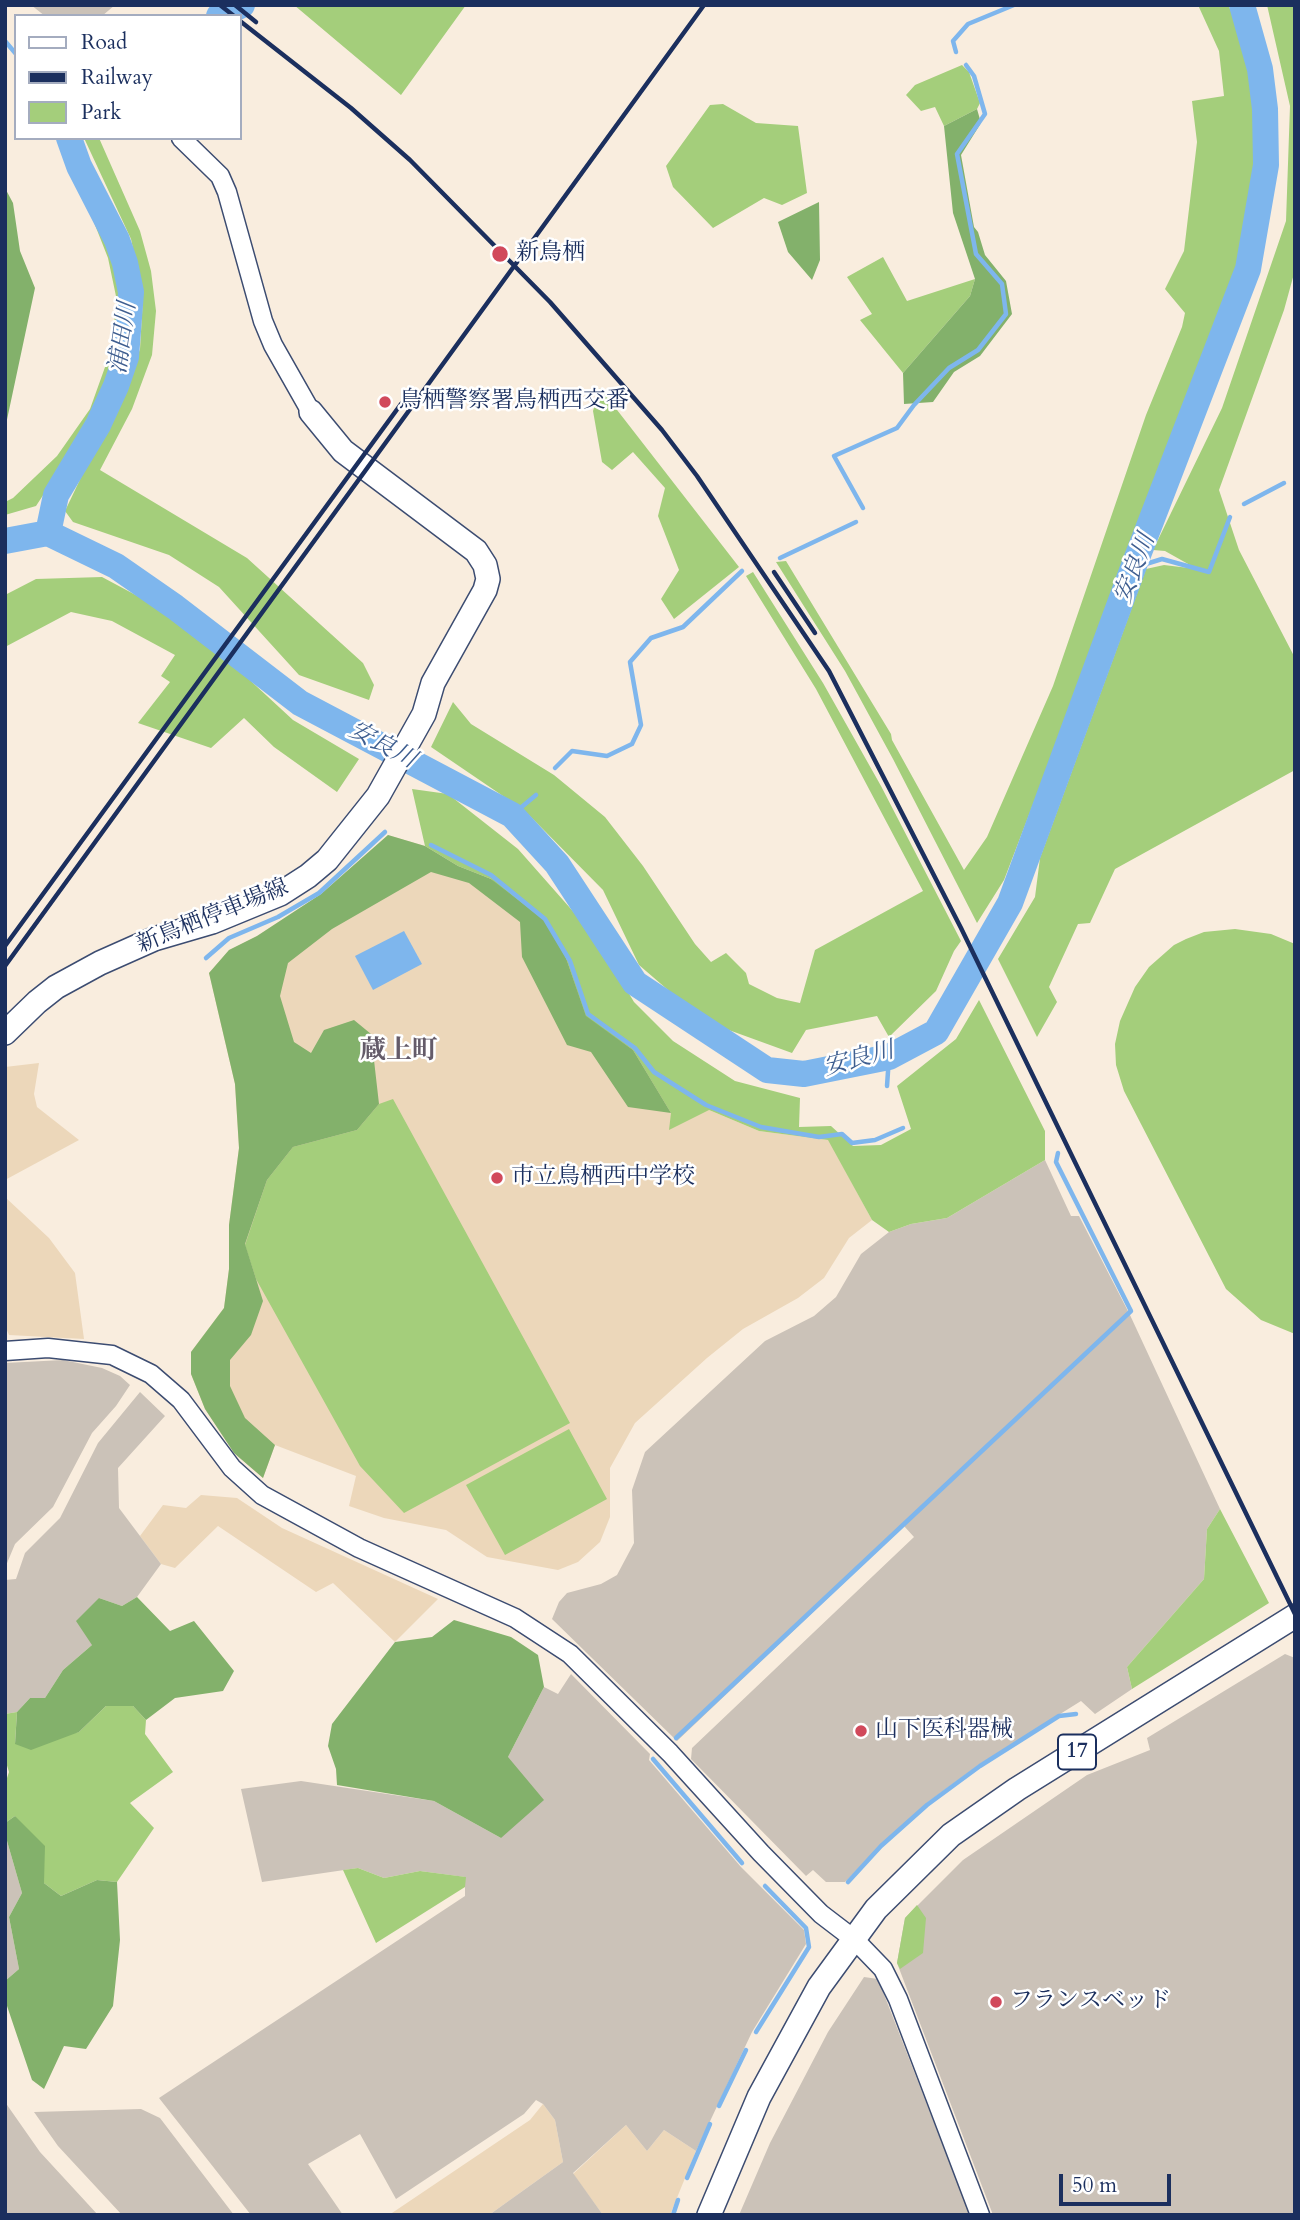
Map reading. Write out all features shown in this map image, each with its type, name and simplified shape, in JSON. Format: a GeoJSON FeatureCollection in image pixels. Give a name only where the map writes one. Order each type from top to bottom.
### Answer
{"type":"FeatureCollection","features":[{"type":"Feature","properties":{"kind":"main road","name":"新鳥栖停車場線"},"geometry":{"type":"LineString","coordinates":[[5,1033],[56,987],[100,963],[154,939],[212,922],[280,894],[309,876],[344,841],[378,796],[424,714],[433,684],[485,590],[488,579],[485,565],[476,551],[343,451],[311,412]]}},
{"type":"Feature","properties":{"kind":"main road","name":"17"},"geometry":{"type":"LineString","coordinates":[[709,2215],[759,2097],[819,1987],[876,1909],[951,1835],[1017,1789],[1295,1616]]}},
{"type":"Feature","properties":{"kind":"street"},"geometry":{"type":"LineString","coordinates":[[183,140],[209,164],[224,184],[263,321],[273,345],[311,412]]}},
{"type":"Feature","properties":{"kind":"street"},"geometry":{"type":"LineString","coordinates":[[5,1351],[48,1348],[112,1355],[151,1374],[181,1399],[232,1468],[262,1495],[359,1548],[514,1618],[570,1654],[670,1753],[821,1914],[855,1940],[883,1969],[898,1999],[980,2215]]}},
{"type":"Feature","properties":{"kind":"shaded area"},"geometry":{"type":"Polygon","coordinates":[[[31,5],[115,5],[104,14],[42,14],[31,5]]]}},
{"type":"Feature","properties":{"kind":"shaded area"},"geometry":{"type":"Polygon","coordinates":[[[388,835],[425,846],[458,866],[491,879],[709,1110],[759,1131],[829,1140],[872,1220],[849,1238],[824,1278],[798,1298],[743,1329],[635,1423],[610,1468],[610,1517],[600,1542],[578,1562],[558,1570],[487,1557],[446,1530],[384,1518],[349,1506],[356,1476],[275,1445],[263,1478],[234,1453],[205,1409],[191,1374],[191,1352],[224,1308],[229,1269],[229,1225],[239,1148],[235,1084],[209,973],[229,950],[257,936],[321,894],[388,835]]]}},
{"type":"Feature","properties":{"kind":"shaded area"},"geometry":{"type":"Polygon","coordinates":[[[39,1063],[34,1094],[37,1107],[79,1140],[5,1180],[5,1067],[39,1063]]]}},
{"type":"Feature","properties":{"kind":"shaded area"},"geometry":{"type":"Polygon","coordinates":[[[1045,1160],[1071,1216],[1079,1216],[1130,1315],[1220,1509],[1207,1529],[1204,1579],[1127,1667],[1132,1689],[1095,1714],[1081,1701],[980,1764],[928,1802],[845,1882],[826,1882],[813,1870],[806,1876],[691,1759],[692,1748],[914,1537],[904,1526],[677,1741],[552,1619],[559,1602],[567,1593],[601,1584],[617,1575],[634,1543],[632,1490],[645,1452],[765,1341],[814,1316],[836,1297],[861,1254],[889,1232],[911,1224],[947,1218],[1045,1160]]]}},
{"type":"Feature","properties":{"kind":"shaded area"},"geometry":{"type":"Polygon","coordinates":[[[5,1197],[49,1238],[75,1273],[84,1339],[9,1335],[5,1326],[5,1197]]]}},
{"type":"Feature","properties":{"kind":"shaded area"},"geometry":{"type":"Polygon","coordinates":[[[63,1360],[102,1368],[120,1376],[130,1385],[92,1433],[53,1507],[15,1544],[5,1568],[5,1363],[63,1360]]]}},
{"type":"Feature","properties":{"kind":"shaded area"},"geometry":{"type":"Polygon","coordinates":[[[140,1392],[165,1416],[118,1468],[119,1508],[161,1564],[137,1597],[122,1606],[99,1598],[92,1645],[63,1670],[45,1698],[30,1698],[17,1712],[5,1714],[5,1580],[16,1579],[25,1553],[60,1518],[98,1443],[140,1392]]]}},
{"type":"Feature","properties":{"kind":"shaded area"},"geometry":{"type":"Polygon","coordinates":[[[201,1495],[237,1498],[282,1528],[438,1599],[395,1642],[333,1583],[316,1592],[218,1526],[175,1568],[161,1564],[140,1536],[163,1505],[186,1508],[201,1495]]]}},
{"type":"Feature","properties":{"kind":"shaded area"},"geometry":{"type":"Polygon","coordinates":[[[1285,1654],[1295,1658],[1295,2215],[993,2215],[897,1963],[905,1918],[963,1860],[1087,1775],[1150,1750],[1147,1738],[1285,1654]]]}},
{"type":"Feature","properties":{"kind":"shaded area"},"geometry":{"type":"Polygon","coordinates":[[[571,1674],[650,1754],[649,1760],[741,1867],[804,1930],[806,1944],[752,2032],[696,2151],[664,2130],[647,2151],[626,2125],[573,2173],[603,2215],[489,2215],[563,2162],[555,2120],[543,2104],[536,2100],[524,2114],[396,2199],[360,2134],[308,2164],[343,2215],[251,2215],[159,2098],[465,1896],[465,1877],[420,1871],[384,1878],[358,1868],[262,1882],[241,1789],[301,1781],[434,1801],[501,1838],[508,1757],[544,1687],[558,1694],[571,1674]]]}},
{"type":"Feature","properties":{"kind":"shaded area"},"geometry":{"type":"Polygon","coordinates":[[[5,1834],[22,1893],[9,1917],[19,1969],[5,1981],[5,1834]]]}},
{"type":"Feature","properties":{"kind":"shaded area"},"geometry":{"type":"Polygon","coordinates":[[[864,1977],[878,1979],[970,2215],[739,2215],[770,2143],[828,2032],[864,1977]]]}},
{"type":"Feature","properties":{"kind":"shaded area"},"geometry":{"type":"Polygon","coordinates":[[[5,2102],[40,2152],[98,2215],[5,2215],[5,2102]]]}},
{"type":"Feature","properties":{"kind":"shaded area"},"geometry":{"type":"Polygon","coordinates":[[[543,2104],[555,2120],[563,2162],[489,2215],[389,2215],[530,2120],[543,2104]]]}},
{"type":"Feature","properties":{"kind":"shaded area"},"geometry":{"type":"Polygon","coordinates":[[[141,2109],[160,2118],[234,2215],[122,2215],[58,2146],[34,2112],[141,2109]]]}},
{"type":"Feature","properties":{"kind":"shaded area"},"geometry":{"type":"Polygon","coordinates":[[[626,2125],[647,2151],[664,2130],[696,2151],[670,2215],[603,2215],[573,2174],[626,2125]]]}},
{"type":"Feature","properties":{"kind":"green space"},"geometry":{"type":"Polygon","coordinates":[[[294,5],[466,5],[401,95],[294,5]]]}},
{"type":"Feature","properties":{"kind":"green space"},"geometry":{"type":"Polygon","coordinates":[[[1198,5],[1228,5],[1243,35],[1257,113],[1258,177],[1242,260],[1004,880],[977,923],[845,671],[776,562],[786,561],[891,734],[964,870],[987,837],[1053,686],[1146,415],[1182,327],[1185,313],[1165,289],[1184,251],[1197,142],[1192,101],[1224,96],[1219,51],[1198,5]]]}},
{"type":"Feature","properties":{"kind":"green space"},"geometry":{"type":"Polygon","coordinates":[[[1267,5],[1295,5],[1295,270],[1284,310],[1219,490],[1239,550],[1295,658],[1295,770],[1115,869],[1090,923],[1078,924],[1049,987],[1057,1002],[1037,1037],[998,959],[1035,897],[1040,858],[1146,569],[1164,565],[1197,569],[1165,551],[1153,550],[1222,408],[1286,221],[1290,106],[1267,5]]]}},
{"type":"Feature","properties":{"kind":"green space"},"geometry":{"type":"Polygon","coordinates":[[[962,65],[969,72],[980,103],[977,109],[944,126],[935,107],[921,111],[906,95],[915,85],[962,65]]]}},
{"type":"Feature","properties":{"kind":"green space"},"geometry":{"type":"Polygon","coordinates":[[[723,104],[756,123],[798,126],[807,193],[782,205],[764,198],[713,228],[673,187],[666,166],[710,105],[723,104]]]}},
{"type":"Feature","properties":{"kind":"green space"},"geometry":{"type":"Polygon","coordinates":[[[977,109],[981,123],[961,155],[974,227],[985,255],[1006,281],[1012,314],[980,356],[954,372],[933,402],[904,404],[903,373],[970,296],[975,279],[953,213],[944,126],[977,109]]]}},
{"type":"Feature","properties":{"kind":"green space"},"geometry":{"type":"Polygon","coordinates":[[[57,140],[63,140],[114,246],[124,295],[117,365],[80,439],[36,506],[5,515],[5,502],[13,498],[57,456],[90,409],[109,356],[117,301],[108,258],[57,140]]]}},
{"type":"Feature","properties":{"kind":"green space"},"geometry":{"type":"Polygon","coordinates":[[[85,140],[100,140],[140,231],[151,271],[156,311],[152,355],[132,409],[100,470],[247,558],[363,663],[374,685],[369,700],[299,675],[219,587],[169,555],[73,522],[65,511],[124,396],[140,349],[143,297],[131,239],[85,140]]]}},
{"type":"Feature","properties":{"kind":"green space"},"geometry":{"type":"Polygon","coordinates":[[[5,188],[13,203],[20,251],[35,288],[5,429],[5,188]]]}},
{"type":"Feature","properties":{"kind":"green space"},"geometry":{"type":"Polygon","coordinates":[[[819,202],[820,260],[812,280],[788,252],[778,222],[819,202]]]}},
{"type":"Feature","properties":{"kind":"green space"},"geometry":{"type":"Polygon","coordinates":[[[883,257],[907,301],[975,279],[970,296],[903,373],[860,320],[872,314],[847,277],[883,257]]]}},
{"type":"Feature","properties":{"kind":"green space"},"geometry":{"type":"Polygon","coordinates":[[[600,388],[739,567],[674,619],[661,599],[679,570],[658,516],[665,488],[633,452],[612,470],[602,462],[593,411],[600,388]]]}},
{"type":"Feature","properties":{"kind":"green space"},"geometry":{"type":"Polygon","coordinates":[[[753,572],[823,683],[881,786],[961,941],[936,991],[889,1037],[877,1016],[806,1030],[792,1053],[704,1021],[639,965],[603,890],[525,811],[431,747],[453,702],[471,724],[554,775],[605,817],[643,866],[695,944],[711,962],[726,953],[746,973],[749,984],[777,998],[800,1003],[815,950],[923,891],[816,689],[746,576],[753,572]]]}},
{"type":"Feature","properties":{"kind":"green space"},"geometry":{"type":"Polygon","coordinates":[[[102,577],[188,623],[293,720],[359,759],[337,792],[274,747],[244,718],[211,748],[138,723],[170,682],[161,676],[175,655],[112,621],[71,612],[5,647],[5,595],[36,579],[102,577]]]}},
{"type":"Feature","properties":{"kind":"green space"},"geometry":{"type":"Polygon","coordinates":[[[412,789],[448,794],[518,849],[593,934],[634,1002],[673,1041],[735,1081],[800,1098],[799,1127],[831,1126],[853,1146],[881,1145],[911,1129],[897,1086],[956,1039],[979,1000],[1045,1131],[1045,1160],[947,1218],[911,1224],[889,1232],[872,1220],[828,1140],[759,1131],[709,1110],[669,1130],[671,1113],[633,1050],[586,1017],[566,958],[491,879],[458,866],[425,846],[412,789]]]}},
{"type":"Feature","properties":{"kind":"green space"},"geometry":{"type":"Polygon","coordinates":[[[388,835],[425,846],[458,866],[491,879],[544,920],[566,958],[586,1016],[633,1050],[671,1113],[628,1107],[591,1052],[567,1045],[522,957],[520,922],[469,883],[431,872],[332,929],[288,963],[280,996],[294,1042],[311,1053],[324,1030],[354,1020],[371,1034],[379,1104],[357,1130],[293,1147],[267,1180],[245,1244],[263,1301],[251,1335],[230,1360],[230,1386],[245,1418],[275,1445],[263,1478],[234,1453],[205,1409],[191,1374],[191,1352],[224,1308],[229,1269],[229,1225],[239,1148],[235,1084],[209,973],[229,950],[257,936],[321,894],[388,835]]]}},
{"type":"Feature","properties":{"kind":"green space"},"geometry":{"type":"Polygon","coordinates":[[[1235,929],[1271,934],[1295,944],[1295,1334],[1261,1320],[1226,1289],[1124,1091],[1116,1065],[1115,1044],[1120,1021],[1135,987],[1149,967],[1174,945],[1186,939],[1204,932],[1235,929]]]}},
{"type":"Feature","properties":{"kind":"green space"},"geometry":{"type":"Polygon","coordinates":[[[393,1099],[570,1423],[404,1513],[360,1466],[256,1279],[245,1245],[267,1180],[293,1147],[357,1130],[379,1104],[393,1099]]]}},
{"type":"Feature","properties":{"kind":"green space"},"geometry":{"type":"Polygon","coordinates":[[[569,1429],[607,1499],[505,1555],[466,1485],[569,1429]]]}},
{"type":"Feature","properties":{"kind":"green space"},"geometry":{"type":"Polygon","coordinates":[[[1220,1509],[1269,1603],[1132,1689],[1127,1667],[1204,1579],[1207,1529],[1220,1509]]]}},
{"type":"Feature","properties":{"kind":"green space"},"geometry":{"type":"Polygon","coordinates":[[[137,1597],[170,1631],[194,1621],[234,1671],[223,1691],[175,1698],[146,1720],[133,1706],[106,1706],[79,1732],[31,1750],[15,1744],[17,1712],[30,1698],[45,1698],[63,1670],[92,1645],[76,1621],[99,1598],[122,1606],[137,1597]]]}},
{"type":"Feature","properties":{"kind":"green space"},"geometry":{"type":"Polygon","coordinates":[[[454,1620],[511,1637],[538,1655],[544,1687],[508,1757],[544,1800],[501,1838],[434,1801],[337,1785],[336,1769],[328,1746],[332,1724],[395,1642],[432,1637],[454,1620]]]}},
{"type":"Feature","properties":{"kind":"green space"},"geometry":{"type":"Polygon","coordinates":[[[106,1706],[133,1706],[146,1720],[145,1734],[173,1772],[130,1803],[154,1828],[117,1882],[97,1880],[61,1896],[44,1883],[15,1816],[5,1823],[5,1784],[9,1772],[5,1759],[5,1714],[17,1712],[15,1743],[79,1732],[106,1706]]]}},
{"type":"Feature","properties":{"kind":"green space"},"geometry":{"type":"Polygon","coordinates":[[[15,1816],[45,1846],[44,1883],[61,1896],[97,1880],[117,1882],[120,1940],[113,2006],[86,2049],[64,2046],[44,2089],[32,2080],[5,2000],[5,1981],[19,1969],[9,1917],[22,1893],[5,1834],[5,1823],[15,1816]]]}},
{"type":"Feature","properties":{"kind":"green space"},"geometry":{"type":"Polygon","coordinates":[[[358,1868],[384,1878],[420,1871],[466,1877],[465,1887],[376,1943],[343,1870],[358,1868]]]}},
{"type":"Feature","properties":{"kind":"green space"},"geometry":{"type":"Polygon","coordinates":[[[917,1905],[926,1918],[923,1953],[900,1969],[897,1963],[905,1918],[917,1905]]]}},
{"type":"Feature","properties":{"kind":"water"},"geometry":{"type":"Polygon","coordinates":[[[404,931],[422,964],[373,990],[355,956],[404,931]]]}},
{"type":"Feature","properties":{"kind":"waterway","name":"浦田川"},"geometry":{"type":"LineString","coordinates":[[223,14],[242,5]]}},
{"type":"Feature","properties":{"kind":"waterway"},"geometry":{"type":"LineString","coordinates":[[956,52],[953,41],[968,24],[1014,5]]}},
{"type":"Feature","properties":{"kind":"waterway","name":"安良川"},"geometry":{"type":"LineString","coordinates":[[5,541],[48,533],[116,566],[175,607],[300,703],[512,815],[557,864],[635,983],[767,1070],[804,1074],[889,1057],[936,1032],[1010,903],[1133,568],[1248,269],[1266,165],[1265,109],[1260,69],[1242,5]]}},
{"type":"Feature","properties":{"kind":"waterway"},"geometry":{"type":"LineString","coordinates":[[5,41],[14,52]]}},
{"type":"Feature","properties":{"kind":"waterway"},"geometry":{"type":"LineString","coordinates":[[863,508],[834,456],[897,428],[914,405],[949,368],[978,350],[1006,314],[1002,284],[976,254],[957,154],[985,114],[974,76],[966,65]]}},
{"type":"Feature","properties":{"kind":"waterway","name":"浦田川"},"geometry":{"type":"LineString","coordinates":[[48,533],[56,495],[98,425],[126,357],[131,292],[117,240],[79,166],[70,140]]}},
{"type":"Feature","properties":{"kind":"waterway"},"geometry":{"type":"LineString","coordinates":[[1244,504],[1284,483]]}},
{"type":"Feature","properties":{"kind":"waterway"},"geometry":{"type":"LineString","coordinates":[[1133,568],[1162,559],[1209,572],[1230,517]]}},
{"type":"Feature","properties":{"kind":"waterway"},"geometry":{"type":"LineString","coordinates":[[780,558],[856,522]]}},
{"type":"Feature","properties":{"kind":"waterway"},"geometry":{"type":"LineString","coordinates":[[555,768],[572,751],[607,756],[632,744],[641,725],[630,662],[651,638],[683,627],[742,571]]}},
{"type":"Feature","properties":{"kind":"waterway"},"geometry":{"type":"LineString","coordinates":[[512,815],[536,795]]}},
{"type":"Feature","properties":{"kind":"waterway"},"geometry":{"type":"LineString","coordinates":[[206,958],[229,938],[278,917],[319,893],[385,832]]}},
{"type":"Feature","properties":{"kind":"waterway"},"geometry":{"type":"LineString","coordinates":[[431,845],[491,875],[545,919],[570,961],[588,1014],[635,1048],[654,1072],[706,1105],[761,1127],[819,1137],[842,1134],[852,1143],[875,1140],[903,1128]]}},
{"type":"Feature","properties":{"kind":"waterway"},"geometry":{"type":"LineString","coordinates":[[887,1086],[889,1057]]}},
{"type":"Feature","properties":{"kind":"waterway"},"geometry":{"type":"LineString","coordinates":[[676,1738],[1131,1311],[1056,1162],[1058,1153]]}},
{"type":"Feature","properties":{"kind":"waterway"},"geometry":{"type":"LineString","coordinates":[[848,1882],[881,1846],[927,1805],[980,1766],[1059,1716],[1076,1714]]}},
{"type":"Feature","properties":{"kind":"waterway"},"geometry":{"type":"LineString","coordinates":[[653,1759],[742,1863]]}},
{"type":"Feature","properties":{"kind":"waterway"},"geometry":{"type":"LineString","coordinates":[[756,2032],[809,1947],[806,1928],[765,1886]]}},
{"type":"Feature","properties":{"kind":"waterway"},"geometry":{"type":"LineString","coordinates":[[719,2106],[746,2050]]}},
{"type":"Feature","properties":{"kind":"waterway"},"geometry":{"type":"LineString","coordinates":[[687,2178],[710,2124]]}},
{"type":"Feature","properties":{"kind":"waterway"},"geometry":{"type":"LineString","coordinates":[[673,2215],[678,2200]]}},
{"type":"Feature","properties":{"kind":"railway"},"geometry":{"type":"LineString","coordinates":[[220,5],[231,14]]}},
{"type":"Feature","properties":{"kind":"railway"},"geometry":{"type":"LineString","coordinates":[[235,5],[256,22]]}},
{"type":"Feature","properties":{"kind":"railway"},"geometry":{"type":"LineString","coordinates":[[5,966],[704,5]]}},
{"type":"Feature","properties":{"kind":"railway"},"geometry":{"type":"LineString","coordinates":[[242,23],[351,108],[410,160],[550,302],[662,430],[697,476],[829,671],[961,928],[1295,1614]]}},
{"type":"Feature","properties":{"kind":"railway"},"geometry":{"type":"LineString","coordinates":[[5,946],[401,404]]}},
{"type":"Feature","properties":{"kind":"railway"},"geometry":{"type":"LineString","coordinates":[[774,572],[815,633]]}},
{"type":"Feature","properties":{"kind":"place","name":"新鳥栖"},"geometry":{"type":"Point","coordinates":[500,254]}},
{"type":"Feature","properties":{"kind":"place","name":"鳥栖警察署鳥栖西交番"},"geometry":{"type":"Point","coordinates":[385,402]}},
{"type":"Feature","properties":{"kind":"place","name":"市立鳥栖西中学校"},"geometry":{"type":"Point","coordinates":[497,1178]}},
{"type":"Feature","properties":{"kind":"place","name":"山下医科器械"},"geometry":{"type":"Point","coordinates":[861,1731]}},
{"type":"Feature","properties":{"kind":"place","name":"フランスベッド"},"geometry":{"type":"Point","coordinates":[996,2002]}},
{"type":"Feature","properties":{"kind":"district","name":"蔵上町"},"geometry":{"type":"Point","coordinates":[399,1052]}}]}
